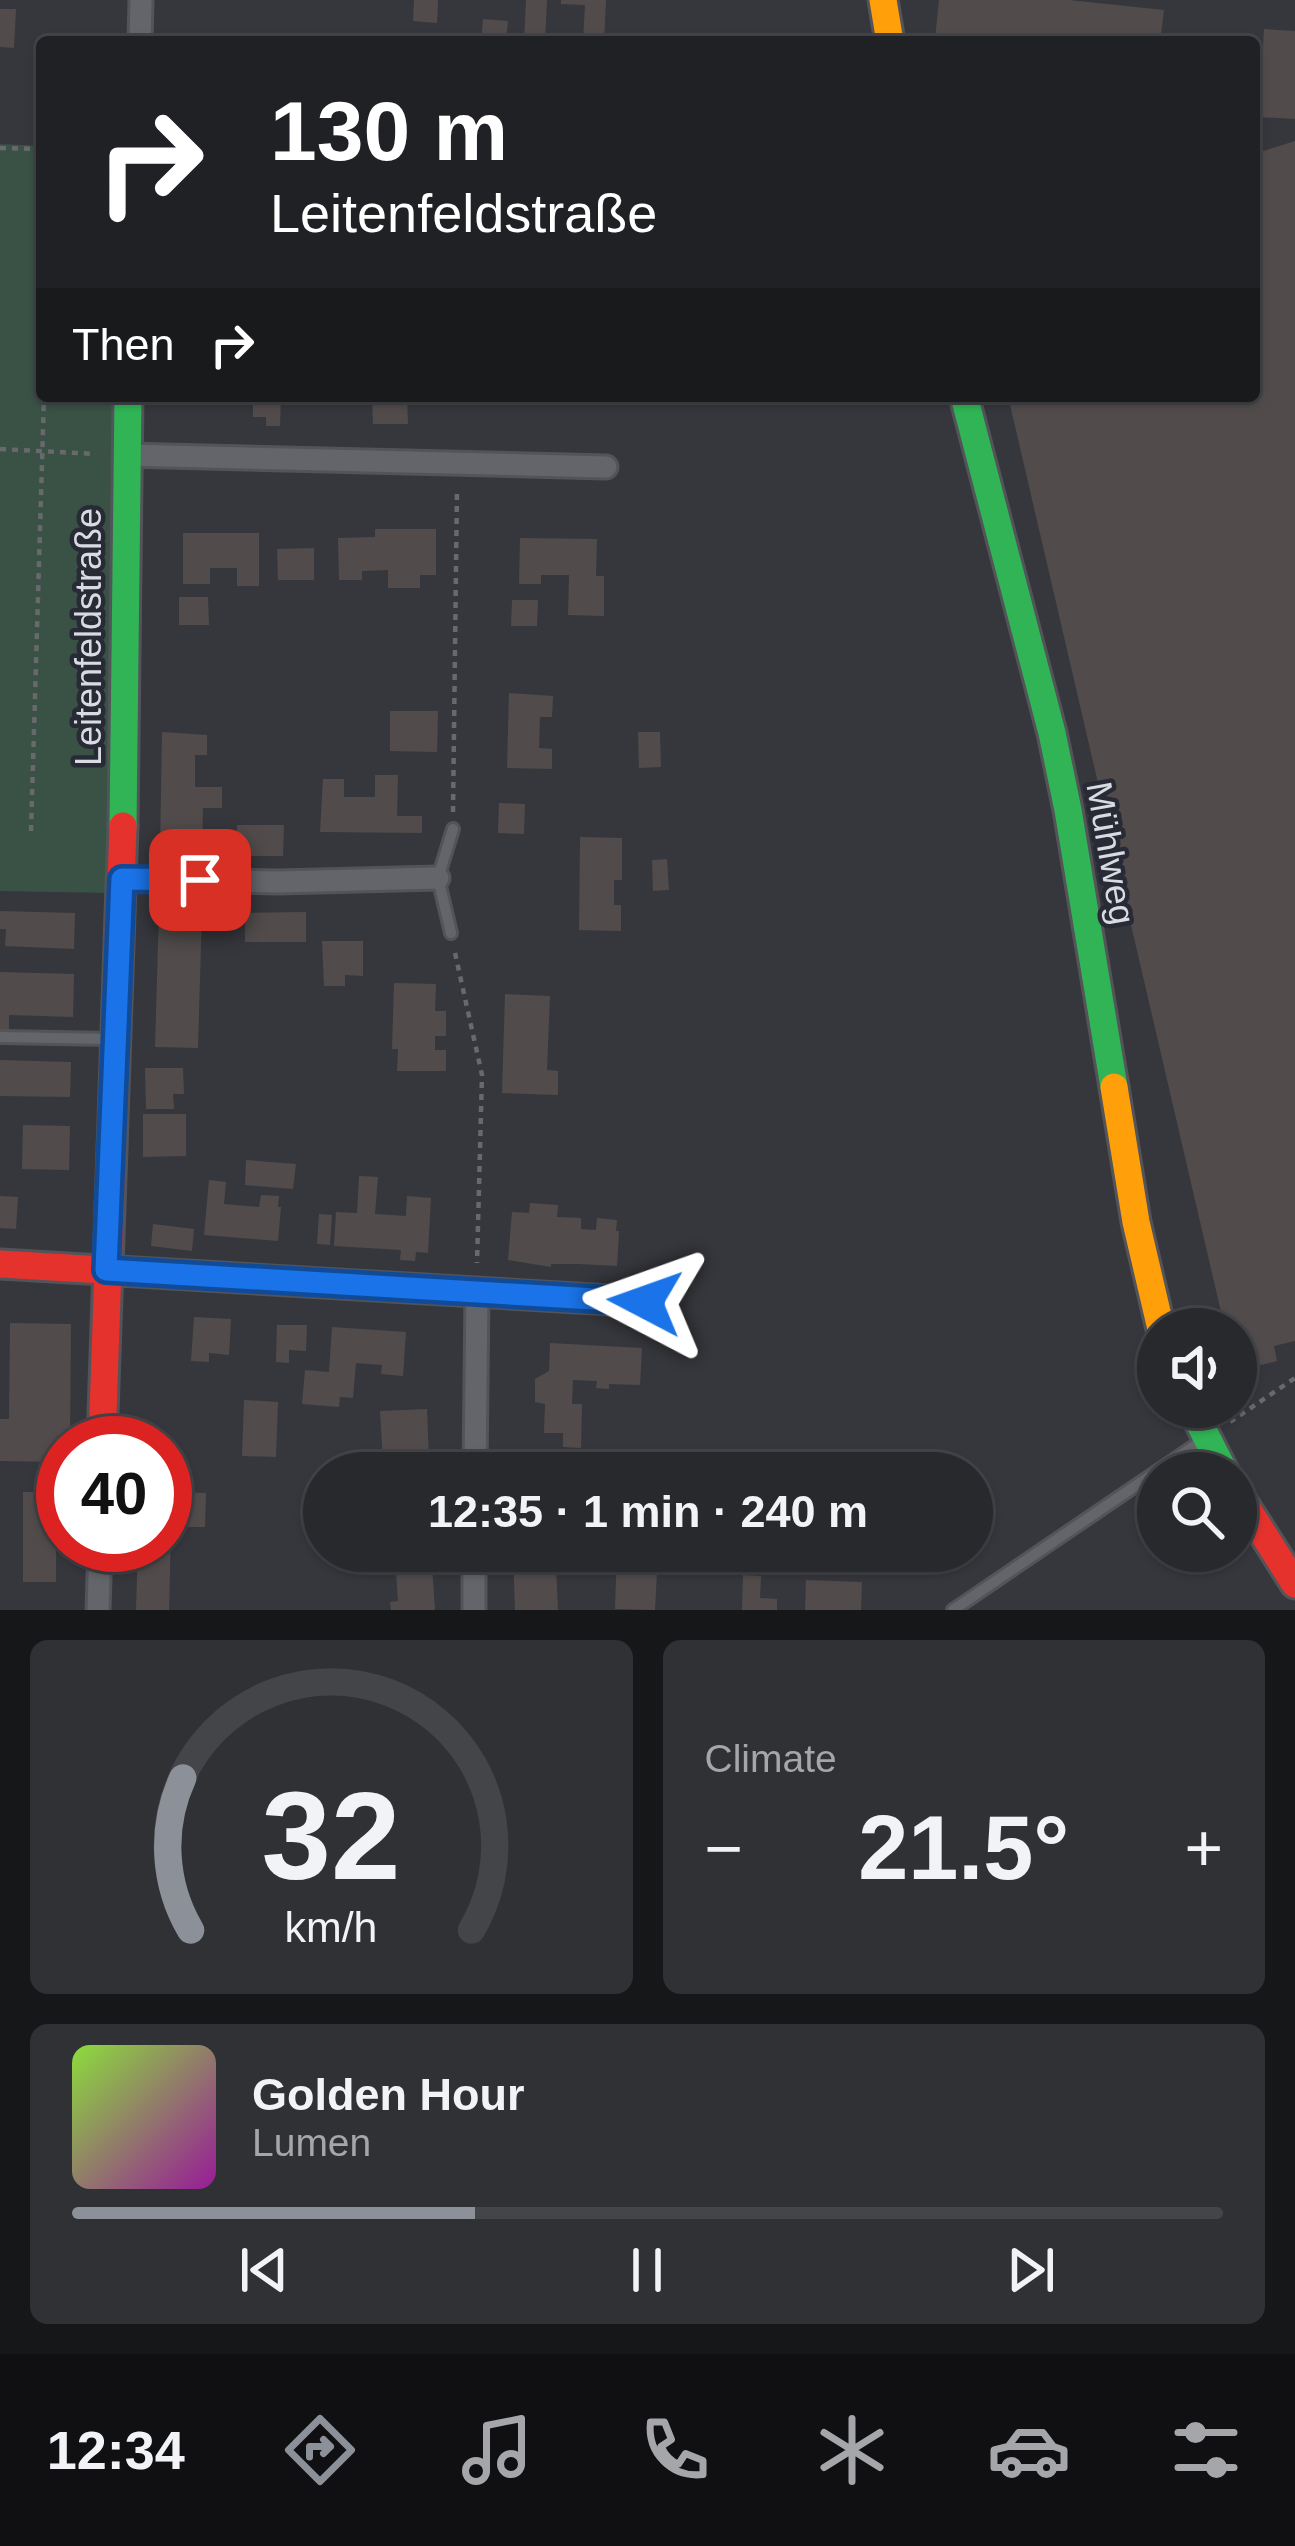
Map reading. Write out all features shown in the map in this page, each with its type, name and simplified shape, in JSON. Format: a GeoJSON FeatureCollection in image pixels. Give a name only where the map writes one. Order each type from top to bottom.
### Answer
{"type":"FeatureCollection","features":[{"type":"Feature","properties":{"kind":"street"},"geometry":{"type":"LineString","coordinates":[[140,36],[141,0]]}},
{"type":"Feature","properties":{"kind":"street"},"geometry":{"type":"LineString","coordinates":[[883,0],[889,36]]}},
{"type":"Feature","properties":{"kind":"street","name":"Leitenfeldstraße"},"geometry":{"type":"LineString","coordinates":[[103,1416],[122,879],[128,402]]}},
{"type":"Feature","properties":{"kind":"street","name":"Mühlweg"},"geometry":{"type":"LineString","coordinates":[[966,402],[1052,733],[1136,1222],[1156,1308]]}},
{"type":"Feature","properties":{"kind":"street"},"geometry":{"type":"LineString","coordinates":[[126,455],[606,467]]}},
{"type":"Feature","properties":{"kind":"street"},"geometry":{"type":"LineString","coordinates":[[122,879],[438,878]]}},
{"type":"Feature","properties":{"kind":"street"},"geometry":{"type":"LineString","coordinates":[[0,1264],[645,1302]]}},
{"type":"Feature","properties":{"kind":"street"},"geometry":{"type":"LineString","coordinates":[[475,1452],[477,1292]]}},
{"type":"Feature","properties":{"kind":"street"},"geometry":{"type":"LineString","coordinates":[[1200,1428],[1213,1452]]}},
{"type":"Feature","properties":{"kind":"street"},"geometry":{"type":"LineString","coordinates":[[1257,1524],[1295,1584]]}},
{"type":"Feature","properties":{"kind":"street"},"geometry":{"type":"LineString","coordinates":[[98,1610],[99,1572]]}},
{"type":"Feature","properties":{"kind":"street"},"geometry":{"type":"LineString","coordinates":[[474,1572],[474,1610]]}},
{"type":"Feature","properties":{"kind":"lane"},"geometry":{"type":"LineString","coordinates":[[451,933],[438,878],[453,829]]}},
{"type":"Feature","properties":{"kind":"lane"},"geometry":{"type":"LineString","coordinates":[[0,1037],[116,1039]]}},
{"type":"Feature","properties":{"kind":"lane"},"geometry":{"type":"LineString","coordinates":[[953,1610],[1205,1438]]}},
{"type":"Feature","properties":{"kind":"path"},"geometry":{"type":"LineString","coordinates":[[0,148],[36,149]]}},
{"type":"Feature","properties":{"kind":"path"},"geometry":{"type":"LineString","coordinates":[[31,831],[44,402]]}},
{"type":"Feature","properties":{"kind":"path"},"geometry":{"type":"LineString","coordinates":[[0,449],[126,455]]}},
{"type":"Feature","properties":{"kind":"path"},"geometry":{"type":"LineString","coordinates":[[453,829],[458,464]]}},
{"type":"Feature","properties":{"kind":"path"},"geometry":{"type":"LineString","coordinates":[[451,933],[482,1076],[477,1292]]}},
{"type":"Feature","properties":{"kind":"path"},"geometry":{"type":"LineString","coordinates":[[1205,1438],[1295,1378]]}},
{"type":"Feature","properties":{"kind":"green space"},"geometry":{"type":"Polygon","coordinates":[[[0,144],[36,146],[36,402],[119,402],[112,893],[0,891],[0,144]]]}},
{"type":"Feature","properties":{"kind":"building"},"geometry":{"type":"Polygon","coordinates":[[[414,0],[438,0],[437,23],[413,21],[414,0]]]}},
{"type":"Feature","properties":{"kind":"building"},"geometry":{"type":"Polygon","coordinates":[[[526,0],[547,0],[545,36],[524,36],[526,0]]]}},
{"type":"Feature","properties":{"kind":"building"},"geometry":{"type":"Polygon","coordinates":[[[561,0],[606,0],[604,36],[583,36],[585,5],[561,4],[561,0]]]}},
{"type":"Feature","properties":{"kind":"building"},"geometry":{"type":"Polygon","coordinates":[[[939,0],[1069,0],[1164,10],[1161,36],[935,36],[939,0]]]}},
{"type":"Feature","properties":{"kind":"building"},"geometry":{"type":"Polygon","coordinates":[[[0,9],[16,9],[14,48],[0,47],[0,9]]]}},
{"type":"Feature","properties":{"kind":"building"},"geometry":{"type":"Polygon","coordinates":[[[483,19],[508,21],[507,36],[482,36],[483,19]]]}},
{"type":"Feature","properties":{"kind":"building"},"geometry":{"type":"Polygon","coordinates":[[[1264,29],[1295,31],[1295,119],[1260,117],[1264,29]]]}},
{"type":"Feature","properties":{"kind":"building"},"geometry":{"type":"Polygon","coordinates":[[[1295,141],[1295,1341],[1274,1346],[1277,1361],[1257,1366],[1257,1308],[1220,1308],[1009,402],[1260,402],[1260,152],[1295,141]]]}},
{"type":"Feature","properties":{"kind":"building"},"geometry":{"type":"Polygon","coordinates":[[[253,402],[281,402],[280,426],[266,426],[266,417],[253,417],[253,402]]]}},
{"type":"Feature","properties":{"kind":"building"},"geometry":{"type":"Polygon","coordinates":[[[372,402],[407,402],[408,424],[373,424],[372,402]]]}},
{"type":"Feature","properties":{"kind":"building"},"geometry":{"type":"Polygon","coordinates":[[[375,529],[436,529],[436,575],[420,575],[420,588],[388,588],[388,570],[362,571],[362,580],[339,580],[338,538],[375,537],[375,529]]]}},
{"type":"Feature","properties":{"kind":"building"},"geometry":{"type":"Polygon","coordinates":[[[183,533],[259,533],[259,586],[237,586],[237,568],[210,568],[210,584],[183,584],[183,533]]]}},
{"type":"Feature","properties":{"kind":"building"},"geometry":{"type":"Polygon","coordinates":[[[520,538],[597,539],[596,576],[604,576],[604,616],[568,615],[569,575],[541,575],[541,584],[519,584],[520,538]]]}},
{"type":"Feature","properties":{"kind":"building"},"geometry":{"type":"Polygon","coordinates":[[[314,548],[314,580],[278,580],[277,549],[314,548]]]}},
{"type":"Feature","properties":{"kind":"building"},"geometry":{"type":"Polygon","coordinates":[[[179,597],[208,597],[209,625],[179,625],[179,597]]]}},
{"type":"Feature","properties":{"kind":"building"},"geometry":{"type":"Polygon","coordinates":[[[512,600],[538,600],[537,626],[511,626],[512,600]]]}},
{"type":"Feature","properties":{"kind":"building"},"geometry":{"type":"Polygon","coordinates":[[[509,693],[553,696],[552,717],[540,717],[539,748],[552,749],[552,769],[507,768],[509,693]]]}},
{"type":"Feature","properties":{"kind":"building"},"geometry":{"type":"Polygon","coordinates":[[[390,711],[438,711],[437,752],[390,751],[390,711]]]}},
{"type":"Feature","properties":{"kind":"building"},"geometry":{"type":"Polygon","coordinates":[[[162,732],[207,735],[207,755],[195,755],[195,787],[222,787],[222,808],[203,808],[202,852],[160,851],[162,732]]]}},
{"type":"Feature","properties":{"kind":"building"},"geometry":{"type":"Polygon","coordinates":[[[638,732],[660,732],[661,767],[639,768],[638,732]]]}},
{"type":"Feature","properties":{"kind":"building"},"geometry":{"type":"Polygon","coordinates":[[[375,775],[398,775],[397,816],[422,816],[422,833],[320,832],[323,779],[344,779],[344,797],[375,797],[375,775]]]}},
{"type":"Feature","properties":{"kind":"building"},"geometry":{"type":"Polygon","coordinates":[[[499,803],[525,804],[524,834],[498,833],[499,803]]]}},
{"type":"Feature","properties":{"kind":"building"},"geometry":{"type":"Polygon","coordinates":[[[237,825],[284,825],[283,856],[237,856],[237,825]]]}},
{"type":"Feature","properties":{"kind":"building"},"geometry":{"type":"Polygon","coordinates":[[[580,837],[622,838],[622,880],[614,880],[621,931],[579,930],[580,837]]]}},
{"type":"Feature","properties":{"kind":"building"},"geometry":{"type":"Polygon","coordinates":[[[667,859],[669,890],[653,891],[652,860],[667,859]]]}},
{"type":"Feature","properties":{"kind":"building"},"geometry":{"type":"Polygon","coordinates":[[[0,911],[75,913],[74,949],[5,946],[0,911]]]}},
{"type":"Feature","properties":{"kind":"building"},"geometry":{"type":"Polygon","coordinates":[[[159,911],[202,911],[198,1048],[155,1047],[159,911]]]}},
{"type":"Feature","properties":{"kind":"building"},"geometry":{"type":"Polygon","coordinates":[[[306,912],[306,942],[245,942],[245,913],[306,912]]]}},
{"type":"Feature","properties":{"kind":"building"},"geometry":{"type":"Polygon","coordinates":[[[322,941],[363,941],[363,976],[345,975],[345,986],[324,986],[322,941]]]}},
{"type":"Feature","properties":{"kind":"building"},"geometry":{"type":"Polygon","coordinates":[[[0,972],[74,974],[73,1017],[9,1015],[9,1032],[0,1031],[0,972]]]}},
{"type":"Feature","properties":{"kind":"building"},"geometry":{"type":"Polygon","coordinates":[[[394,983],[436,984],[435,1011],[446,1011],[446,1036],[435,1036],[435,1050],[446,1050],[446,1071],[397,1071],[398,1049],[392,1049],[394,983]]]}},
{"type":"Feature","properties":{"kind":"building"},"geometry":{"type":"Polygon","coordinates":[[[505,994],[550,996],[547,1070],[558,1071],[558,1095],[502,1093],[505,994]]]}},
{"type":"Feature","properties":{"kind":"building"},"geometry":{"type":"Polygon","coordinates":[[[0,1060],[71,1062],[70,1097],[0,1096],[0,1060]]]}},
{"type":"Feature","properties":{"kind":"building"},"geometry":{"type":"Polygon","coordinates":[[[145,1068],[183,1068],[184,1094],[173,1094],[174,1109],[146,1109],[145,1068]]]}},
{"type":"Feature","properties":{"kind":"building"},"geometry":{"type":"Polygon","coordinates":[[[143,1114],[186,1114],[186,1156],[143,1157],[143,1114]]]}},
{"type":"Feature","properties":{"kind":"building"},"geometry":{"type":"Polygon","coordinates":[[[23,1125],[70,1126],[69,1170],[22,1169],[23,1125]]]}},
{"type":"Feature","properties":{"kind":"building"},"geometry":{"type":"Polygon","coordinates":[[[246,1160],[296,1164],[293,1189],[245,1185],[246,1160]]]}},
{"type":"Feature","properties":{"kind":"building"},"geometry":{"type":"Polygon","coordinates":[[[359,1176],[378,1177],[375,1214],[406,1216],[407,1196],[431,1198],[428,1253],[416,1252],[415,1261],[400,1260],[401,1250],[334,1246],[336,1212],[357,1213],[359,1176]]]}},
{"type":"Feature","properties":{"kind":"building"},"geometry":{"type":"Polygon","coordinates":[[[209,1180],[226,1182],[224,1204],[259,1207],[261,1195],[279,1196],[278,1241],[204,1235],[209,1180]]]}},
{"type":"Feature","properties":{"kind":"building"},"geometry":{"type":"Polygon","coordinates":[[[0,1196],[18,1197],[16,1229],[0,1228],[0,1196]]]}},
{"type":"Feature","properties":{"kind":"building"},"geometry":{"type":"Polygon","coordinates":[[[530,1203],[558,1205],[557,1217],[581,1218],[581,1229],[596,1230],[597,1218],[617,1220],[617,1266],[551,1267],[508,1260],[512,1212],[529,1213],[530,1203]]]}},
{"type":"Feature","properties":{"kind":"building"},"geometry":{"type":"Polygon","coordinates":[[[319,1214],[332,1215],[330,1245],[317,1244],[319,1214]]]}},
{"type":"Feature","properties":{"kind":"building"},"geometry":{"type":"Polygon","coordinates":[[[153,1224],[194,1229],[192,1251],[151,1246],[153,1224]]]}},
{"type":"Feature","properties":{"kind":"building"},"geometry":{"type":"Polygon","coordinates":[[[194,1317],[231,1319],[229,1355],[209,1353],[209,1362],[191,1361],[194,1317]]]}},
{"type":"Feature","properties":{"kind":"building"},"geometry":{"type":"Polygon","coordinates":[[[10,1323],[71,1324],[70,1416],[36,1416],[36,1462],[0,1461],[0,1419],[9,1419],[10,1323]]]}},
{"type":"Feature","properties":{"kind":"building"},"geometry":{"type":"Polygon","coordinates":[[[277,1325],[307,1325],[306,1351],[289,1350],[289,1363],[276,1362],[277,1325]]]}},
{"type":"Feature","properties":{"kind":"building"},"geometry":{"type":"Polygon","coordinates":[[[332,1327],[406,1332],[403,1376],[381,1374],[382,1365],[356,1363],[353,1398],[340,1397],[339,1407],[302,1404],[305,1370],[329,1372],[332,1327]]]}},
{"type":"Feature","properties":{"kind":"building"},"geometry":{"type":"Polygon","coordinates":[[[550,1343],[642,1348],[640,1385],[609,1384],[609,1389],[596,1388],[597,1381],[573,1380],[572,1404],[582,1404],[581,1448],[563,1447],[563,1433],[544,1433],[545,1404],[535,1402],[535,1379],[549,1371],[550,1343]]]}},
{"type":"Feature","properties":{"kind":"building"},"geometry":{"type":"Polygon","coordinates":[[[244,1400],[278,1402],[276,1457],[242,1456],[244,1400]]]}},
{"type":"Feature","properties":{"kind":"building"},"geometry":{"type":"Polygon","coordinates":[[[427,1409],[429,1452],[382,1452],[380,1411],[427,1409]]]}},
{"type":"Feature","properties":{"kind":"building"},"geometry":{"type":"Polygon","coordinates":[[[23,1492],[36,1492],[36,1572],[56,1572],[56,1582],[23,1582],[23,1492]]]}},
{"type":"Feature","properties":{"kind":"building"},"geometry":{"type":"Polygon","coordinates":[[[192,1493],[206,1493],[205,1527],[192,1527],[192,1493]]]}},
{"type":"Feature","properties":{"kind":"building"},"geometry":{"type":"Polygon","coordinates":[[[137,1572],[170,1572],[169,1610],[136,1610],[137,1572]]]}},
{"type":"Feature","properties":{"kind":"building"},"geometry":{"type":"Polygon","coordinates":[[[396,1572],[432,1572],[435,1610],[391,1610],[390,1602],[398,1601],[396,1572]]]}},
{"type":"Feature","properties":{"kind":"building"},"geometry":{"type":"Polygon","coordinates":[[[514,1572],[556,1572],[558,1610],[515,1610],[514,1572]]]}},
{"type":"Feature","properties":{"kind":"building"},"geometry":{"type":"Polygon","coordinates":[[[616,1572],[657,1572],[655,1610],[615,1609],[616,1572]]]}},
{"type":"Feature","properties":{"kind":"building"},"geometry":{"type":"Polygon","coordinates":[[[743,1575],[761,1576],[760,1598],[777,1599],[777,1610],[742,1610],[743,1575]]]}},
{"type":"Feature","properties":{"kind":"building"},"geometry":{"type":"Polygon","coordinates":[[[806,1580],[862,1582],[861,1610],[805,1610],[806,1580]]]}},
{"type":"Feature","properties":{"kind":"traffic: fast"},"geometry":{"type":"LineString","coordinates":[[123,826],[128,402]]}},
{"type":"Feature","properties":{"kind":"traffic: fast"},"geometry":{"type":"LineString","coordinates":[[966,402],[1052,733],[1114,1087]]}},
{"type":"Feature","properties":{"kind":"traffic: fast"},"geometry":{"type":"LineString","coordinates":[[1202,1428],[1214,1452]]}},
{"type":"Feature","properties":{"kind":"traffic: slow"},"geometry":{"type":"LineString","coordinates":[[883,0],[889,36]]}},
{"type":"Feature","properties":{"kind":"traffic: slow"},"geometry":{"type":"LineString","coordinates":[[1114,1087],[1136,1222],[1156,1308]]}},
{"type":"Feature","properties":{"kind":"traffic: jam"},"geometry":{"type":"LineString","coordinates":[[103,1416],[123,826]]}},
{"type":"Feature","properties":{"kind":"traffic: jam"},"geometry":{"type":"LineString","coordinates":[[0,1264],[645,1302]]}},
{"type":"Feature","properties":{"kind":"traffic: jam"},"geometry":{"type":"LineString","coordinates":[[1257,1524],[1295,1584]]}},
{"type":"Feature","properties":{"kind":"route"},"geometry":{"type":"LineString","coordinates":[[200,880],[122,879],[106,1270],[645,1302]]}}]}
